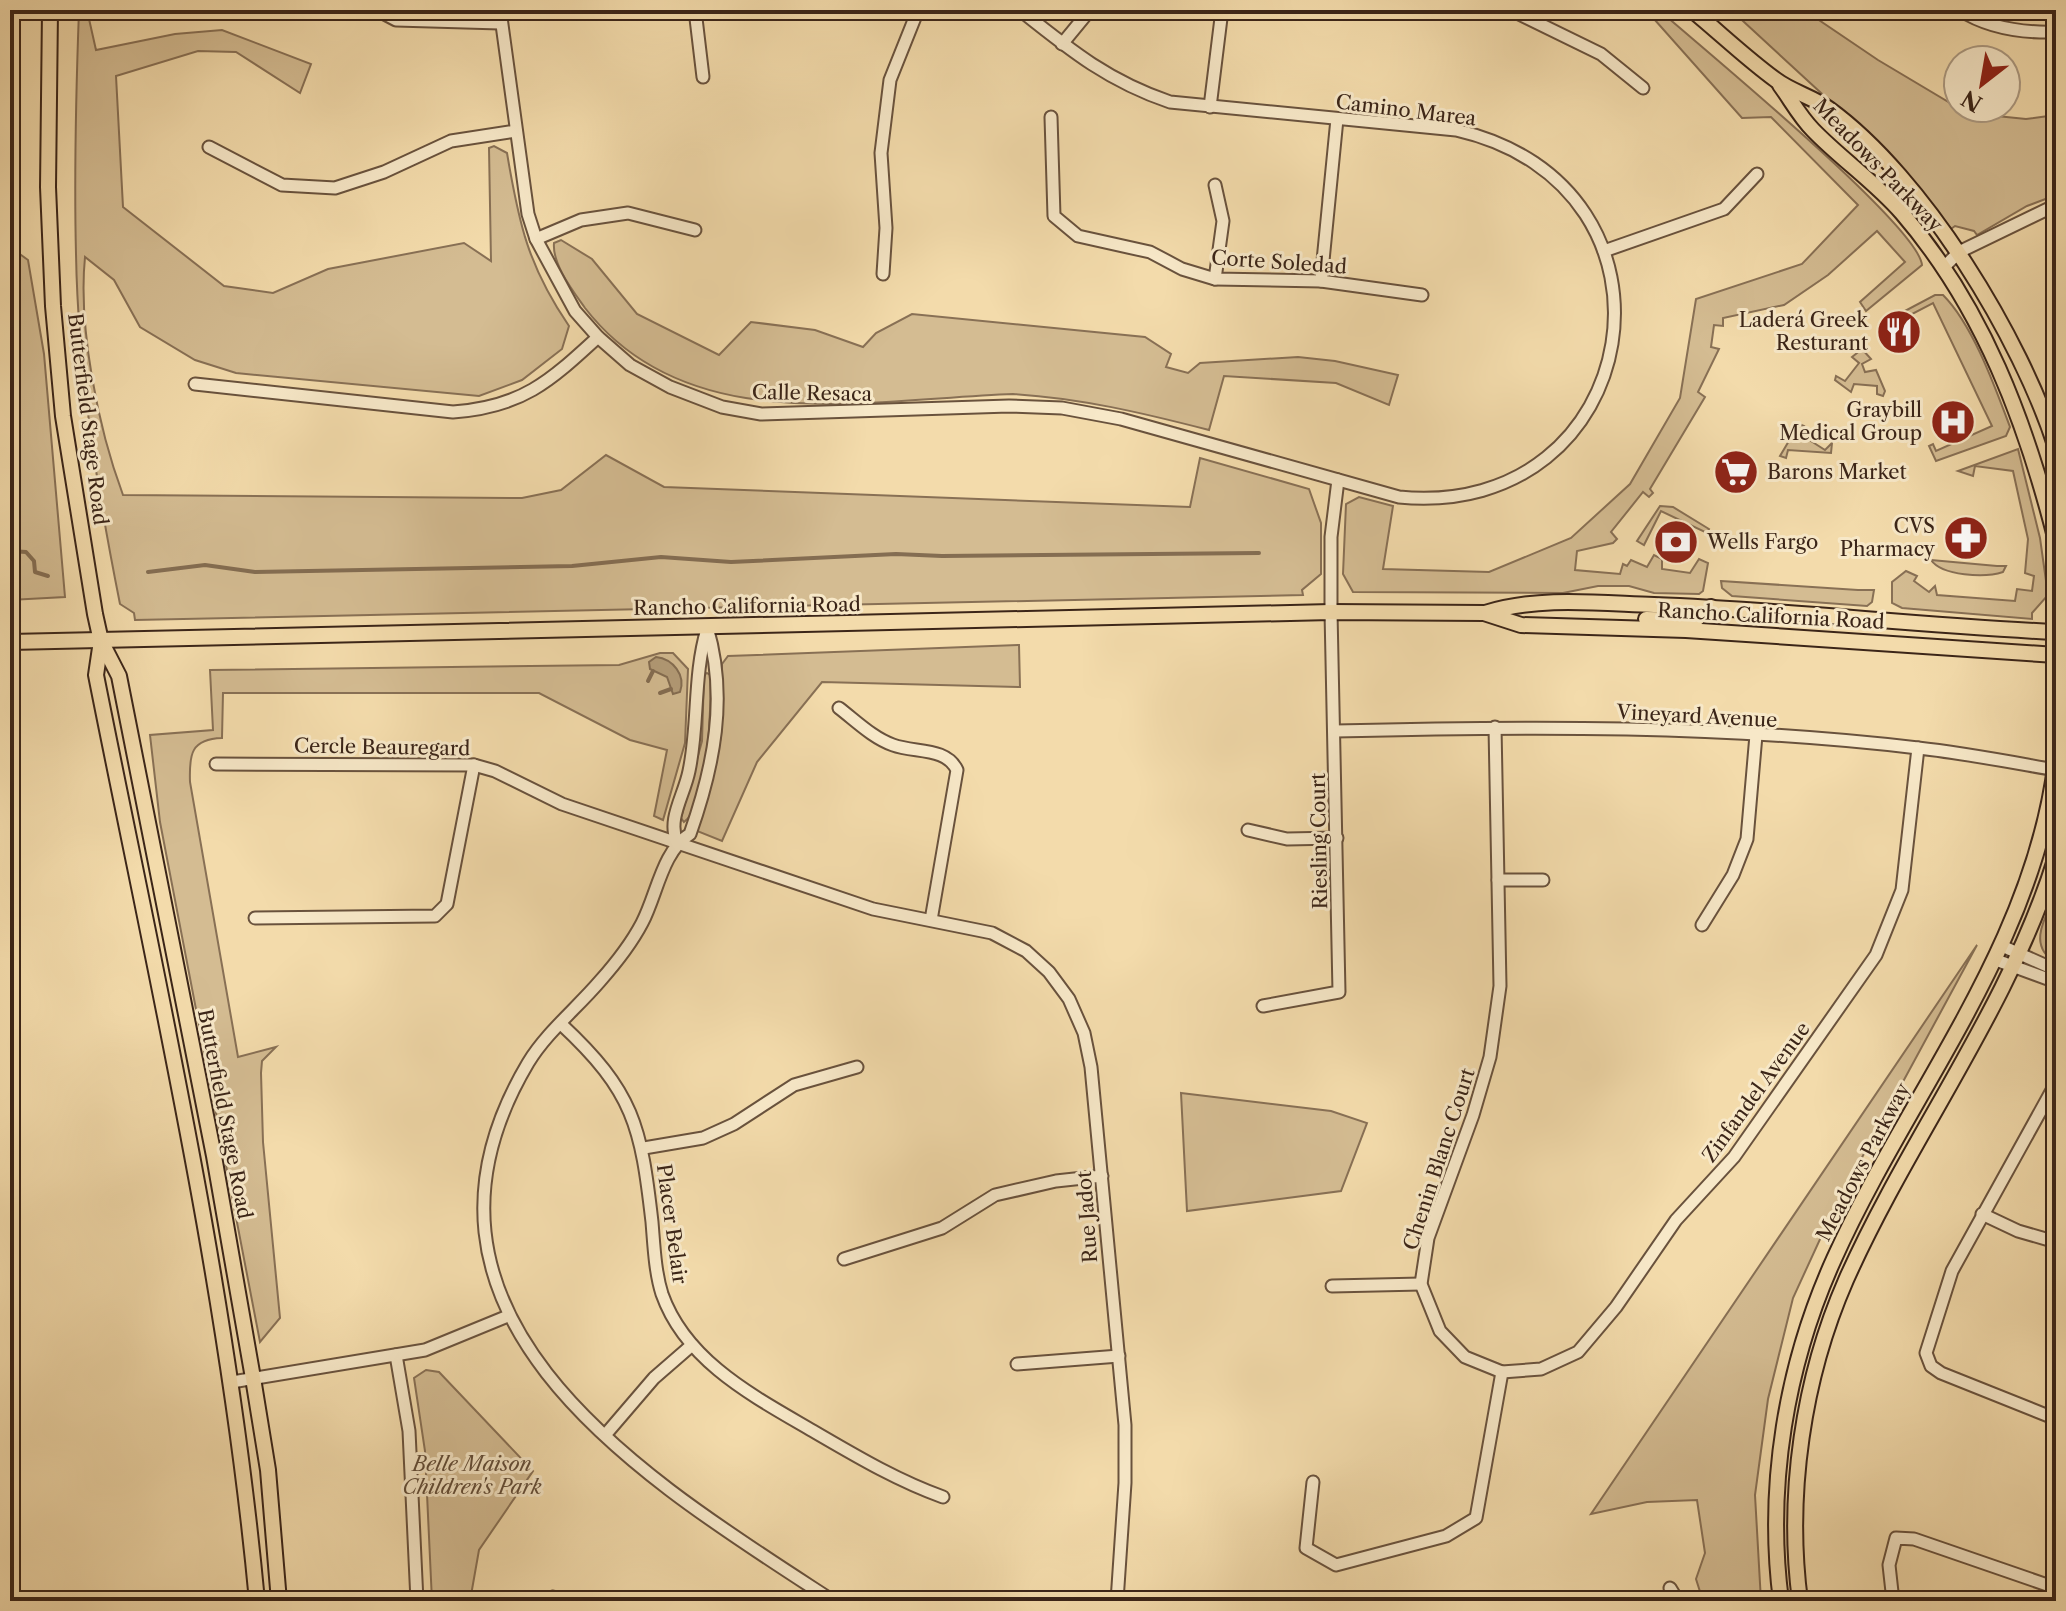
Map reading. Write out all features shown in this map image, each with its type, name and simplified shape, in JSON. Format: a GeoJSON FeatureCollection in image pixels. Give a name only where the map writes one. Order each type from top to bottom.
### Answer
{"type":"FeatureCollection","features":[{"type":"Feature","properties":{"kind":"main road","name":"Butterfield Stage Road"},"geometry":{"type":"LineString","coordinates":[[50,10],[48,187],[53,306],[63,416],[101,641],[119,676],[214,1156],[268,1470],[279,1601]]}},
{"type":"Feature","properties":{"kind":"main road","name":"Meadows Parkway"},"geometry":{"type":"LineString","coordinates":[[1692,10],[1778,82],[1829,109],[1890,166],[1959,252],[2040,405],[2056,448]]}},
{"type":"Feature","properties":{"kind":"main road","name":"Meadows Parkway"},"geometry":{"type":"LineString","coordinates":[[1778,82],[1812,129],[1861,170],[1945,266],[2007,387],[2028,436],[2056,541]]}},
{"type":"Feature","properties":{"kind":"main road","name":"Rancho California Road"},"geometry":{"type":"LineString","coordinates":[[1484,613],[1519,602],[1711,607],[2056,632]]}},
{"type":"Feature","properties":{"kind":"main road"},"geometry":{"type":"LineString","coordinates":[[1587,627],[1611,618],[1695,620],[1711,607]]}},
{"type":"Feature","properties":{"kind":"main road","name":"Rancho California Road"},"geometry":{"type":"LineString","coordinates":[[10,642],[1331,612],[1484,613],[1521,625],[1686,630],[2056,655]]}},
{"type":"Feature","properties":{"kind":"main road","name":"Butterfield Stage Road"},"geometry":{"type":"LineString","coordinates":[[101,641],[96,675],[210,1252],[232,1382],[257,1601]]}},
{"type":"Feature","properties":{"kind":"main road","name":"Meadows Parkway"},"geometry":{"type":"LineString","coordinates":[[1781,1601],[1777,1559],[1779,1457],[1809,1324],[1853,1221],[1999,953],[2030,879],[2049,807],[2056,760]]}},
{"type":"Feature","properties":{"kind":"main road","name":"Meadows Parkway"},"geometry":{"type":"LineString","coordinates":[[1800,1601],[1796,1536],[1802,1439],[1830,1321],[1880,1213],[2016,960],[2056,857]]}},
{"type":"Feature","properties":{"kind":"street"},"geometry":{"type":"LineString","coordinates":[[377,10],[396,20],[500,16]]}},
{"type":"Feature","properties":{"kind":"street"},"geometry":{"type":"LineString","coordinates":[[695,10],[703,77]]}},
{"type":"Feature","properties":{"kind":"street"},"geometry":{"type":"LineString","coordinates":[[883,274],[886,228],[881,153],[890,80],[918,10]]}},
{"type":"Feature","properties":{"kind":"street","name":"Camino Marea"},"geometry":{"type":"LineString","coordinates":[[1020,10],[1085,63],[1140,92],[1170,102],[1210,107],[1456,130],[1501,143],[1533,159],[1561,181],[1581,205],[1604,251],[1614,292],[1610,359],[1586,412],[1549,456],[1501,485],[1449,498],[1399,497],[1338,480]]}},
{"type":"Feature","properties":{"kind":"street"},"geometry":{"type":"LineString","coordinates":[[1062,44],[1090,10]]}},
{"type":"Feature","properties":{"kind":"street"},"geometry":{"type":"LineString","coordinates":[[1210,107],[1222,10]]}},
{"type":"Feature","properties":{"kind":"street"},"geometry":{"type":"LineString","coordinates":[[1511,10],[1601,54],[1643,88]]}},
{"type":"Feature","properties":{"kind":"street"},"geometry":{"type":"LineString","coordinates":[[1960,10],[1975,20],[2028,33],[2056,32]]}},
{"type":"Feature","properties":{"kind":"street","name":"Calle Resaca"},"geometry":{"type":"LineString","coordinates":[[500,16],[528,214],[536,239],[575,311],[598,337],[630,365],[670,387],[722,407],[761,414],[801,416],[1009,406],[1062,408],[1121,419],[1338,480]]}},
{"type":"Feature","properties":{"kind":"street","name":"Corte Soledad"},"geometry":{"type":"LineString","coordinates":[[1051,117],[1054,216],[1078,236],[1150,252],[1182,269],[1215,279],[1321,281],[1422,295]]}},
{"type":"Feature","properties":{"kind":"street"},"geometry":{"type":"LineString","coordinates":[[1321,281],[1337,119]]}},
{"type":"Feature","properties":{"kind":"street"},"geometry":{"type":"LineString","coordinates":[[209,147],[282,185],[335,188],[384,172],[441,144],[516,131]]}},
{"type":"Feature","properties":{"kind":"street"},"geometry":{"type":"LineString","coordinates":[[1604,251],[1724,209],[1757,174]]}},
{"type":"Feature","properties":{"kind":"street"},"geometry":{"type":"LineString","coordinates":[[1215,185],[1223,221],[1215,279]]}},
{"type":"Feature","properties":{"kind":"street"},"geometry":{"type":"LineString","coordinates":[[1945,266],[1959,252],[2056,205]]}},
{"type":"Feature","properties":{"kind":"street"},"geometry":{"type":"LineString","coordinates":[[536,239],[581,220],[628,213],[695,230]]}},
{"type":"Feature","properties":{"kind":"street"},"geometry":{"type":"LineString","coordinates":[[195,384],[453,412],[486,410],[532,393],[598,337]]}},
{"type":"Feature","properties":{"kind":"street","name":"Riesling Court"},"geometry":{"type":"LineString","coordinates":[[1263,1006],[1339,992],[1331,612],[1331,537],[1338,480]]}},
{"type":"Feature","properties":{"kind":"street"},"geometry":{"type":"LineString","coordinates":[[677,842],[671,828],[689,772],[696,718],[697,661],[707,627]]}},
{"type":"Feature","properties":{"kind":"street"},"geometry":{"type":"LineString","coordinates":[[707,627],[717,660],[714,750],[690,834],[677,842],[643,922],[621,956],[529,1062],[495,1132],[485,1179],[490,1253],[508,1316],[542,1371],[606,1434],[702,1514],[833,1601]]}},
{"type":"Feature","properties":{"kind":"street"},"geometry":{"type":"LineString","coordinates":[[839,708],[892,745],[942,755],[952,761],[957,770],[931,920]]}},
{"type":"Feature","properties":{"kind":"street","name":"Vineyard Avenue"},"geometry":{"type":"LineString","coordinates":[[1335,731],[1495,727],[1756,735],[1918,748],[2056,770]]}},
{"type":"Feature","properties":{"kind":"street","name":"Chenin Blanc Court"},"geometry":{"type":"LineString","coordinates":[[1421,1284],[1428,1238],[1473,1115],[1490,1057],[1500,986],[1495,727]]}},
{"type":"Feature","properties":{"kind":"street"},"geometry":{"type":"LineString","coordinates":[[1702,925],[1733,875],[1747,839],[1756,735]]}},
{"type":"Feature","properties":{"kind":"street","name":"Zinfandel Avenue"},"geometry":{"type":"LineString","coordinates":[[1502,1372],[1541,1369],[1578,1352],[1616,1307],[1676,1220],[1734,1157],[1876,955],[1902,890],[1918,748]]}},
{"type":"Feature","properties":{"kind":"street","name":"Cercle Beauregard"},"geometry":{"type":"LineString","coordinates":[[216,764],[474,765],[495,771],[562,804],[873,909],[931,920]]}},
{"type":"Feature","properties":{"kind":"street"},"geometry":{"type":"LineString","coordinates":[[255,918],[435,916],[447,904],[474,765]]}},
{"type":"Feature","properties":{"kind":"street"},"geometry":{"type":"LineString","coordinates":[[1248,830],[1287,839],[1337,838]]}},
{"type":"Feature","properties":{"kind":"street"},"geometry":{"type":"LineString","coordinates":[[1498,880],[1543,880]]}},
{"type":"Feature","properties":{"kind":"street","name":"Rue Jadot"},"geometry":{"type":"LineString","coordinates":[[931,920],[992,933],[1026,951],[1049,972],[1069,999],[1084,1033],[1091,1067],[1119,1356],[1125,1483],[1117,1601]]}},
{"type":"Feature","properties":{"kind":"street"},"geometry":{"type":"LineString","coordinates":[[1999,953],[2056,982]]}},
{"type":"Feature","properties":{"kind":"street"},"geometry":{"type":"LineString","coordinates":[[2016,960],[2056,970]]}},
{"type":"Feature","properties":{"kind":"street","name":"Placer Belair"},"geometry":{"type":"LineString","coordinates":[[561,1024],[598,1058],[618,1084],[635,1118],[644,1148],[663,1295],[692,1345],[757,1397],[899,1481],[943,1497]]}},
{"type":"Feature","properties":{"kind":"street"},"geometry":{"type":"LineString","coordinates":[[644,1148],[703,1138],[734,1124],[794,1085],[857,1067]]}},
{"type":"Feature","properties":{"kind":"street"},"geometry":{"type":"LineString","coordinates":[[2056,1083],[1982,1214],[1941,1296],[1926,1353],[1928,1361],[1941,1373],[2056,1419]]}},
{"type":"Feature","properties":{"kind":"street"},"geometry":{"type":"LineString","coordinates":[[844,1259],[942,1228],[995,1195],[1056,1181],[1102,1176]]}},
{"type":"Feature","properties":{"kind":"street"},"geometry":{"type":"LineString","coordinates":[[1982,1214],[2018,1231],[2056,1242]]}},
{"type":"Feature","properties":{"kind":"street"},"geometry":{"type":"LineString","coordinates":[[1313,1482],[1306,1548],[1336,1565],[1446,1536],[1476,1518],[1502,1372],[1465,1357],[1440,1331],[1421,1284],[1332,1286]]}},
{"type":"Feature","properties":{"kind":"street"},"geometry":{"type":"LineString","coordinates":[[232,1382],[425,1350],[508,1316]]}},
{"type":"Feature","properties":{"kind":"street"},"geometry":{"type":"LineString","coordinates":[[606,1434],[654,1378],[692,1345]]}},
{"type":"Feature","properties":{"kind":"street"},"geometry":{"type":"LineString","coordinates":[[396,1355],[409,1431],[417,1601]]}},
{"type":"Feature","properties":{"kind":"street"},"geometry":{"type":"LineString","coordinates":[[1017,1364],[1119,1356]]}},
{"type":"Feature","properties":{"kind":"street"},"geometry":{"type":"LineString","coordinates":[[1893,1601],[1889,1565],[1896,1538],[1914,1539],[2056,1588]]}},
{"type":"Feature","properties":{"kind":"street"},"geometry":{"type":"LineString","coordinates":[[1670,1588],[1678,1601]]}},
{"type":"Feature","properties":{"kind":"green space"},"geometry":{"type":"Polygon","coordinates":[[[79,10],[87,10],[96,50],[175,34],[222,30],[311,64],[300,93],[236,52],[198,51],[116,76],[123,207],[224,286],[273,293],[328,269],[464,243],[491,261],[489,148],[494,146],[507,153],[527,244],[544,284],[569,326],[562,349],[522,380],[479,396],[236,373],[195,360],[140,327],[114,280],[85,257],[84,314],[92,377],[123,495],[522,498],[561,490],[606,455],[664,487],[1190,507],[1200,458],[1309,489],[1321,523],[1321,574],[1302,590],[1303,595],[135,620],[134,613],[120,604],[96,474],[80,342],[75,193],[79,10]]]}},
{"type":"Feature","properties":{"kind":"green space"},"geometry":{"type":"Polygon","coordinates":[[[1646,10],[1659,10],[1805,136],[1885,213],[1911,244],[1922,265],[1866,311],[1860,302],[1905,262],[1877,231],[1828,275],[1784,305],[1723,318],[1723,326],[1714,325],[1711,347],[1719,349],[1698,392],[1705,397],[1650,489],[1653,493],[1649,497],[1643,492],[1611,532],[1617,539],[1613,543],[1577,551],[1575,570],[1620,574],[1623,564],[1627,566],[1631,560],[1647,567],[1654,555],[1662,559],[1662,569],[1690,573],[1699,559],[1708,563],[1703,591],[1699,594],[1654,593],[1629,586],[1598,586],[1563,593],[1353,592],[1343,574],[1346,504],[1359,497],[1393,506],[1383,569],[1489,572],[1571,538],[1630,484],[1680,398],[1696,299],[1802,264],[1858,205],[1771,117],[1742,118],[1646,10]]]}},
{"type":"Feature","properties":{"kind":"green space"},"geometry":{"type":"Polygon","coordinates":[[[1731,10],[1804,10],[1942,98],[1942,124],[2022,124],[2022,119],[2056,115],[2056,195],[2027,206],[1977,235],[1974,231],[1955,226],[1951,229],[1895,161],[1731,10]]]}},
{"type":"Feature","properties":{"kind":"green space"},"geometry":{"type":"Polygon","coordinates":[[[561,240],[592,259],[637,314],[719,355],[751,322],[815,330],[863,347],[876,333],[912,314],[1145,337],[1171,354],[1166,367],[1188,373],[1200,363],[1298,357],[1335,361],[1398,375],[1389,405],[1336,383],[1224,376],[1209,430],[1111,407],[1013,394],[841,404],[783,402],[727,395],[675,378],[627,350],[585,308],[564,277],[554,251],[554,243],[561,240]]]}},
{"type":"Feature","properties":{"kind":"green space"},"geometry":{"type":"Polygon","coordinates":[[[10,247],[28,260],[44,354],[65,597],[10,600],[10,247]]]}},
{"type":"Feature","properties":{"kind":"green space"},"geometry":{"type":"Polygon","coordinates":[[[1935,295],[1943,295],[1964,323],[1982,357],[2010,427],[2006,436],[1936,461],[1929,446],[1933,444],[1936,451],[1992,426],[1933,303],[1891,325],[1886,321],[1935,295]]]}},
{"type":"Feature","properties":{"kind":"green space"},"geometry":{"type":"Polygon","coordinates":[[[1862,349],[1871,359],[1862,364],[1865,372],[1876,370],[1885,391],[1883,396],[1877,394],[1877,386],[1854,384],[1851,392],[1835,380],[1836,376],[1845,381],[1859,363],[1852,357],[1862,349]]]}},
{"type":"Feature","properties":{"kind":"green space"},"geometry":{"type":"Polygon","coordinates":[[[1799,424],[1804,426],[1800,434],[1825,450],[1832,443],[1831,453],[1788,450],[1786,458],[1780,456],[1799,424]]]}},
{"type":"Feature","properties":{"kind":"green space"},"geometry":{"type":"Polygon","coordinates":[[[2018,449],[2040,538],[2048,595],[2032,613],[2032,619],[1902,608],[1892,603],[1892,582],[1906,571],[1917,576],[1914,581],[1929,592],[1935,586],[1937,595],[2015,601],[2017,589],[2032,591],[2034,576],[2025,573],[2028,539],[2013,471],[1975,466],[1973,476],[1958,471],[2018,449]]]}},
{"type":"Feature","properties":{"kind":"green space"},"geometry":{"type":"Polygon","coordinates":[[[1660,506],[1673,507],[1709,529],[1707,533],[1661,511],[1644,545],[1637,541],[1660,506]]]}},
{"type":"Feature","properties":{"kind":"green space"},"geometry":{"type":"Polygon","coordinates":[[[1931,560],[2006,566],[2003,572],[1975,575],[1944,569],[1931,560]]]}},
{"type":"Feature","properties":{"kind":"green space"},"geometry":{"type":"Polygon","coordinates":[[[1721,581],[1874,590],[1872,602],[1867,606],[1732,596],[1722,588],[1721,581]]]}},
{"type":"Feature","properties":{"kind":"green space"},"geometry":{"type":"Polygon","coordinates":[[[1019,645],[1020,687],[822,682],[757,762],[722,841],[697,831],[721,737],[722,664],[728,656],[1019,645]]]}},
{"type":"Feature","properties":{"kind":"green space"},"geometry":{"type":"Polygon","coordinates":[[[660,653],[673,653],[688,669],[685,743],[663,820],[654,816],[667,750],[630,740],[539,693],[223,693],[222,738],[204,741],[194,750],[190,782],[238,1057],[276,1047],[262,1061],[261,1073],[263,1142],[280,1318],[260,1342],[160,822],[150,735],[213,730],[210,670],[619,665],[660,653]]]}},
{"type":"Feature","properties":{"kind":"green space"},"geometry":{"type":"Polygon","coordinates":[[[704,675],[710,675],[710,708],[707,753],[698,796],[684,822],[681,818],[702,741],[704,675]]]}},
{"type":"Feature","properties":{"kind":"green space"},"geometry":{"type":"Polygon","coordinates":[[[2056,892],[2056,926],[2049,942],[2052,960],[2041,945],[2040,936],[2056,892]]]}},
{"type":"Feature","properties":{"kind":"green space"},"geometry":{"type":"Polygon","coordinates":[[[1977,945],[1833,1211],[1793,1298],[1768,1399],[1755,1495],[1761,1601],[1703,1601],[1696,1579],[1705,1553],[1697,1500],[1647,1502],[1591,1514],[1977,945]]]}},
{"type":"Feature","properties":{"kind":"green space"},"geometry":{"type":"Polygon","coordinates":[[[1181,1093],[1331,1111],[1367,1123],[1341,1191],[1187,1211],[1181,1093]]]}},
{"type":"Feature","properties":{"kind":"green space","name":"Belle Maison Children's Park"},"geometry":{"type":"Polygon","coordinates":[[[426,1370],[439,1372],[533,1471],[479,1550],[470,1601],[432,1601],[425,1451],[414,1378],[426,1370]]]}},
{"type":"Feature","properties":{"kind":"shaded area"},"geometry":{"type":"Polygon","coordinates":[[[656,657],[668,661],[677,669],[681,680],[680,692],[673,694],[667,677],[650,669],[649,662],[656,657]]]}},
{"type":"Feature","properties":{"kind":"waterway"},"geometry":{"type":"LineString","coordinates":[[10,551],[26,552],[34,561],[35,572],[48,576]]}},
{"type":"Feature","properties":{"kind":"waterway"},"geometry":{"type":"LineString","coordinates":[[148,572],[205,565],[255,572],[572,566],[661,557],[731,562],[896,554],[1259,553]]}},
{"type":"Feature","properties":{"kind":"waterway"},"geometry":{"type":"LineString","coordinates":[[648,681],[653,671]]}},
{"type":"Feature","properties":{"kind":"waterway"},"geometry":{"type":"LineString","coordinates":[[660,693],[671,689]]}},
{"type":"Feature","properties":{"kind":"place","name":"Laderá Greek Resturant"},"geometry":{"type":"Point","coordinates":[1899,332]}},
{"type":"Feature","properties":{"kind":"place","name":"Graybill Medical Group"},"geometry":{"type":"Point","coordinates":[1953,422]}},
{"type":"Feature","properties":{"kind":"place","name":"Barons Market"},"geometry":{"type":"Point","coordinates":[1736,472]}},
{"type":"Feature","properties":{"kind":"place","name":"CVS Pharmacy"},"geometry":{"type":"Point","coordinates":[1966,538]}},
{"type":"Feature","properties":{"kind":"place","name":"Wells Fargo"},"geometry":{"type":"Point","coordinates":[1676,542]}}]}
